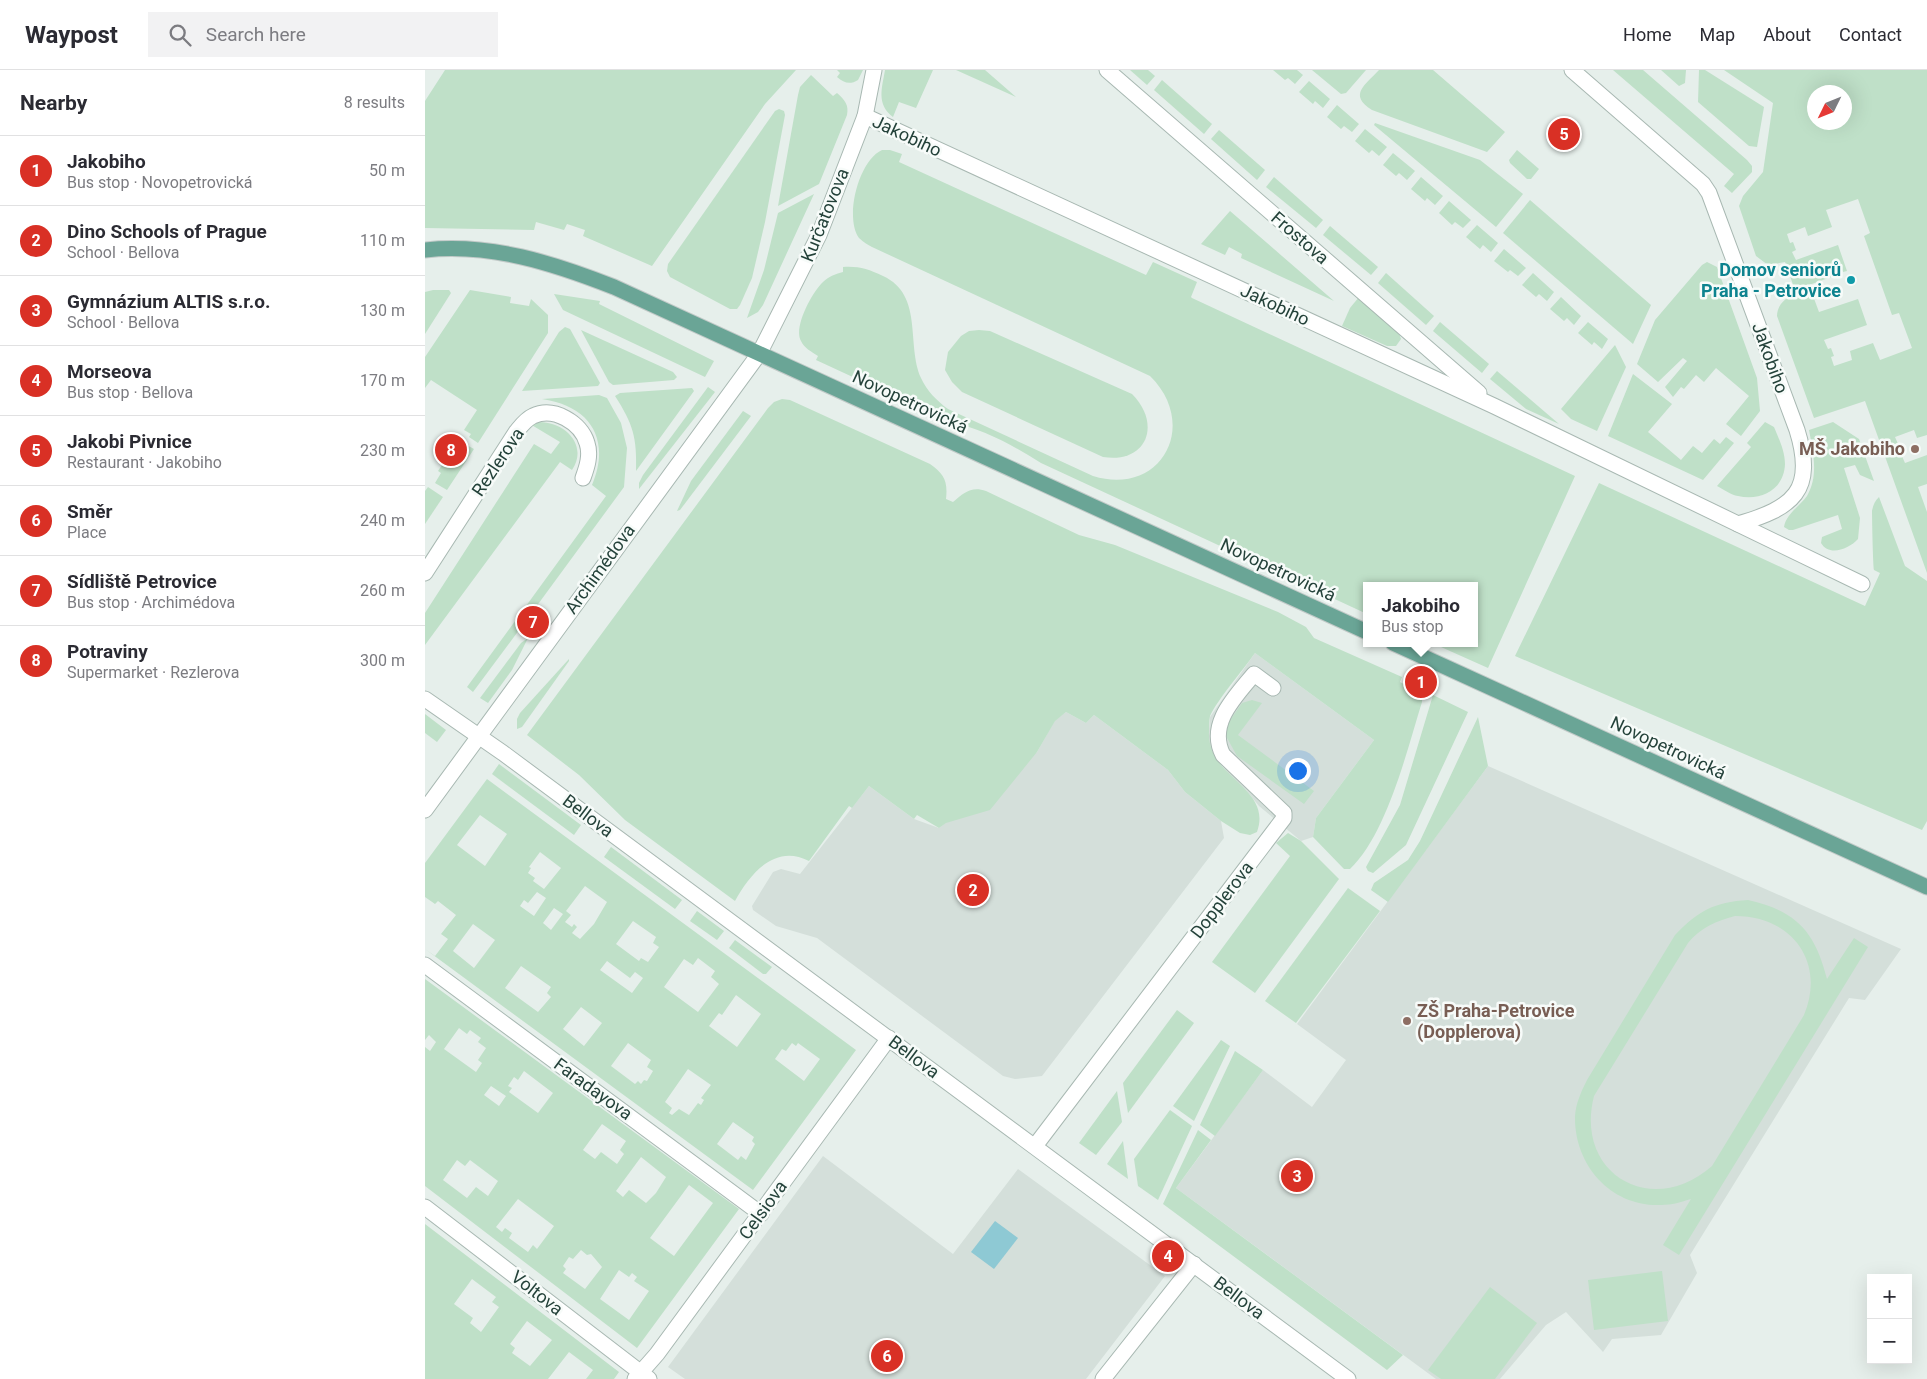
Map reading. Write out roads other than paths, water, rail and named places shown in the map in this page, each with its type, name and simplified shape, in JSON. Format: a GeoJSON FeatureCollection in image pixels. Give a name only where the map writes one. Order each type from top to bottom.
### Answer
{"type":"FeatureCollection","features":[{"type":"Feature","properties":{"kind":"main road","name":"Novopetrovická"},"geometry":{"type":"LineString","coordinates":[[425,250],[453,247],[505,253],[566,268],[614,287],[1363,630]]}},
{"type":"Feature","properties":{"kind":"main road","name":"Novopetrovická"},"geometry":{"type":"LineString","coordinates":[[1402,647],[1927,887]]}},
{"type":"Feature","properties":{"kind":"street","name":"Kurčatovova"},"geometry":{"type":"LineString","coordinates":[[759,354],[819,234],[865,116],[874,70]]}},
{"type":"Feature","properties":{"kind":"street","name":"Frostova"},"geometry":{"type":"LineString","coordinates":[[1107,70],[1494,406]]}},
{"type":"Feature","properties":{"kind":"street","name":"Jakobiho"},"geometry":{"type":"LineString","coordinates":[[1572,70],[1703,184],[1709,193],[1797,430],[1803,449],[1804,471],[1797,491],[1787,502],[1770,515],[1738,524]]}},
{"type":"Feature","properties":{"kind":"street","name":"Jakobiho"},"geometry":{"type":"LineString","coordinates":[[865,116],[1494,406],[1862,584]]}},
{"type":"Feature","properties":{"kind":"street","name":"Archimédova"},"geometry":{"type":"LineString","coordinates":[[425,810],[759,354]]}},
{"type":"Feature","properties":{"kind":"street","name":"Rezlerova"},"geometry":{"type":"LineString","coordinates":[[425,573],[516,432],[531,416],[540,413],[557,415],[574,424],[582,433],[587,443],[589,455],[583,478]]}},
{"type":"Feature","properties":{"kind":"street","name":"Dopplerova"},"geometry":{"type":"LineString","coordinates":[[1035,1146],[1284,818],[1284,813],[1223,755],[1218,745],[1220,725],[1227,706],[1254,674],[1273,688]]}},
{"type":"Feature","properties":{"kind":"street","name":"Bellova"},"geometry":{"type":"LineString","coordinates":[[425,699],[479,736],[889,1038],[1348,1379]]}},
{"type":"Feature","properties":{"kind":"street","name":"Faradayova"},"geometry":{"type":"LineString","coordinates":[[425,965],[761,1214]]}},
{"type":"Feature","properties":{"kind":"street","name":"Celsiova"},"geometry":{"type":"LineString","coordinates":[[641,1377],[889,1038]]}},
{"type":"Feature","properties":{"kind":"street","name":"Voltova"},"geometry":{"type":"LineString","coordinates":[[425,1207],[641,1377]]}},
{"type":"Feature","properties":{"kind":"street"},"geometry":{"type":"LineString","coordinates":[[1103,1379],[1194,1264]]}},
{"type":"Feature","properties":{"kind":"water"},"geometry":{"type":"Polygon","coordinates":[[[995,1221],[1018,1238],[994,1269],[971,1252],[995,1221]]]}},
{"type":"Feature","properties":{"kind":"place","name":"Jakobi Pivnice"},"geometry":{"type":"Point","coordinates":[1564,134]}},
{"type":"Feature","properties":{"kind":"place","name":"Domov seniorů Praha - Petrovice"},"geometry":{"type":"Point","coordinates":[1851,280]}},
{"type":"Feature","properties":{"kind":"place","name":"MŠ Jakobiho"},"geometry":{"type":"Point","coordinates":[1915,449]}},
{"type":"Feature","properties":{"kind":"place","name":"Potraviny"},"geometry":{"type":"Point","coordinates":[451,450]}},
{"type":"Feature","properties":{"kind":"place","name":"Sídliště Petrovice"},"geometry":{"type":"Point","coordinates":[533,622]}},
{"type":"Feature","properties":{"kind":"place","name":"Jakobiho"},"geometry":{"type":"Point","coordinates":[1421,682]}},
{"type":"Feature","properties":{"kind":"place","name":"Dino Schools of Prague"},"geometry":{"type":"Point","coordinates":[973,890]}},
{"type":"Feature","properties":{"kind":"place","name":"ZŠ Praha-Petrovice (Dopplerova)"},"geometry":{"type":"Point","coordinates":[1407,1021]}},
{"type":"Feature","properties":{"kind":"place","name":"Gymnázium ALTIS s.r.o."},"geometry":{"type":"Point","coordinates":[1297,1176]}},
{"type":"Feature","properties":{"kind":"place","name":"Morseova"},"geometry":{"type":"Point","coordinates":[1168,1256]}},
{"type":"Feature","properties":{"kind":"place","name":"Směr"},"geometry":{"type":"Point","coordinates":[887,1356]}}]}
